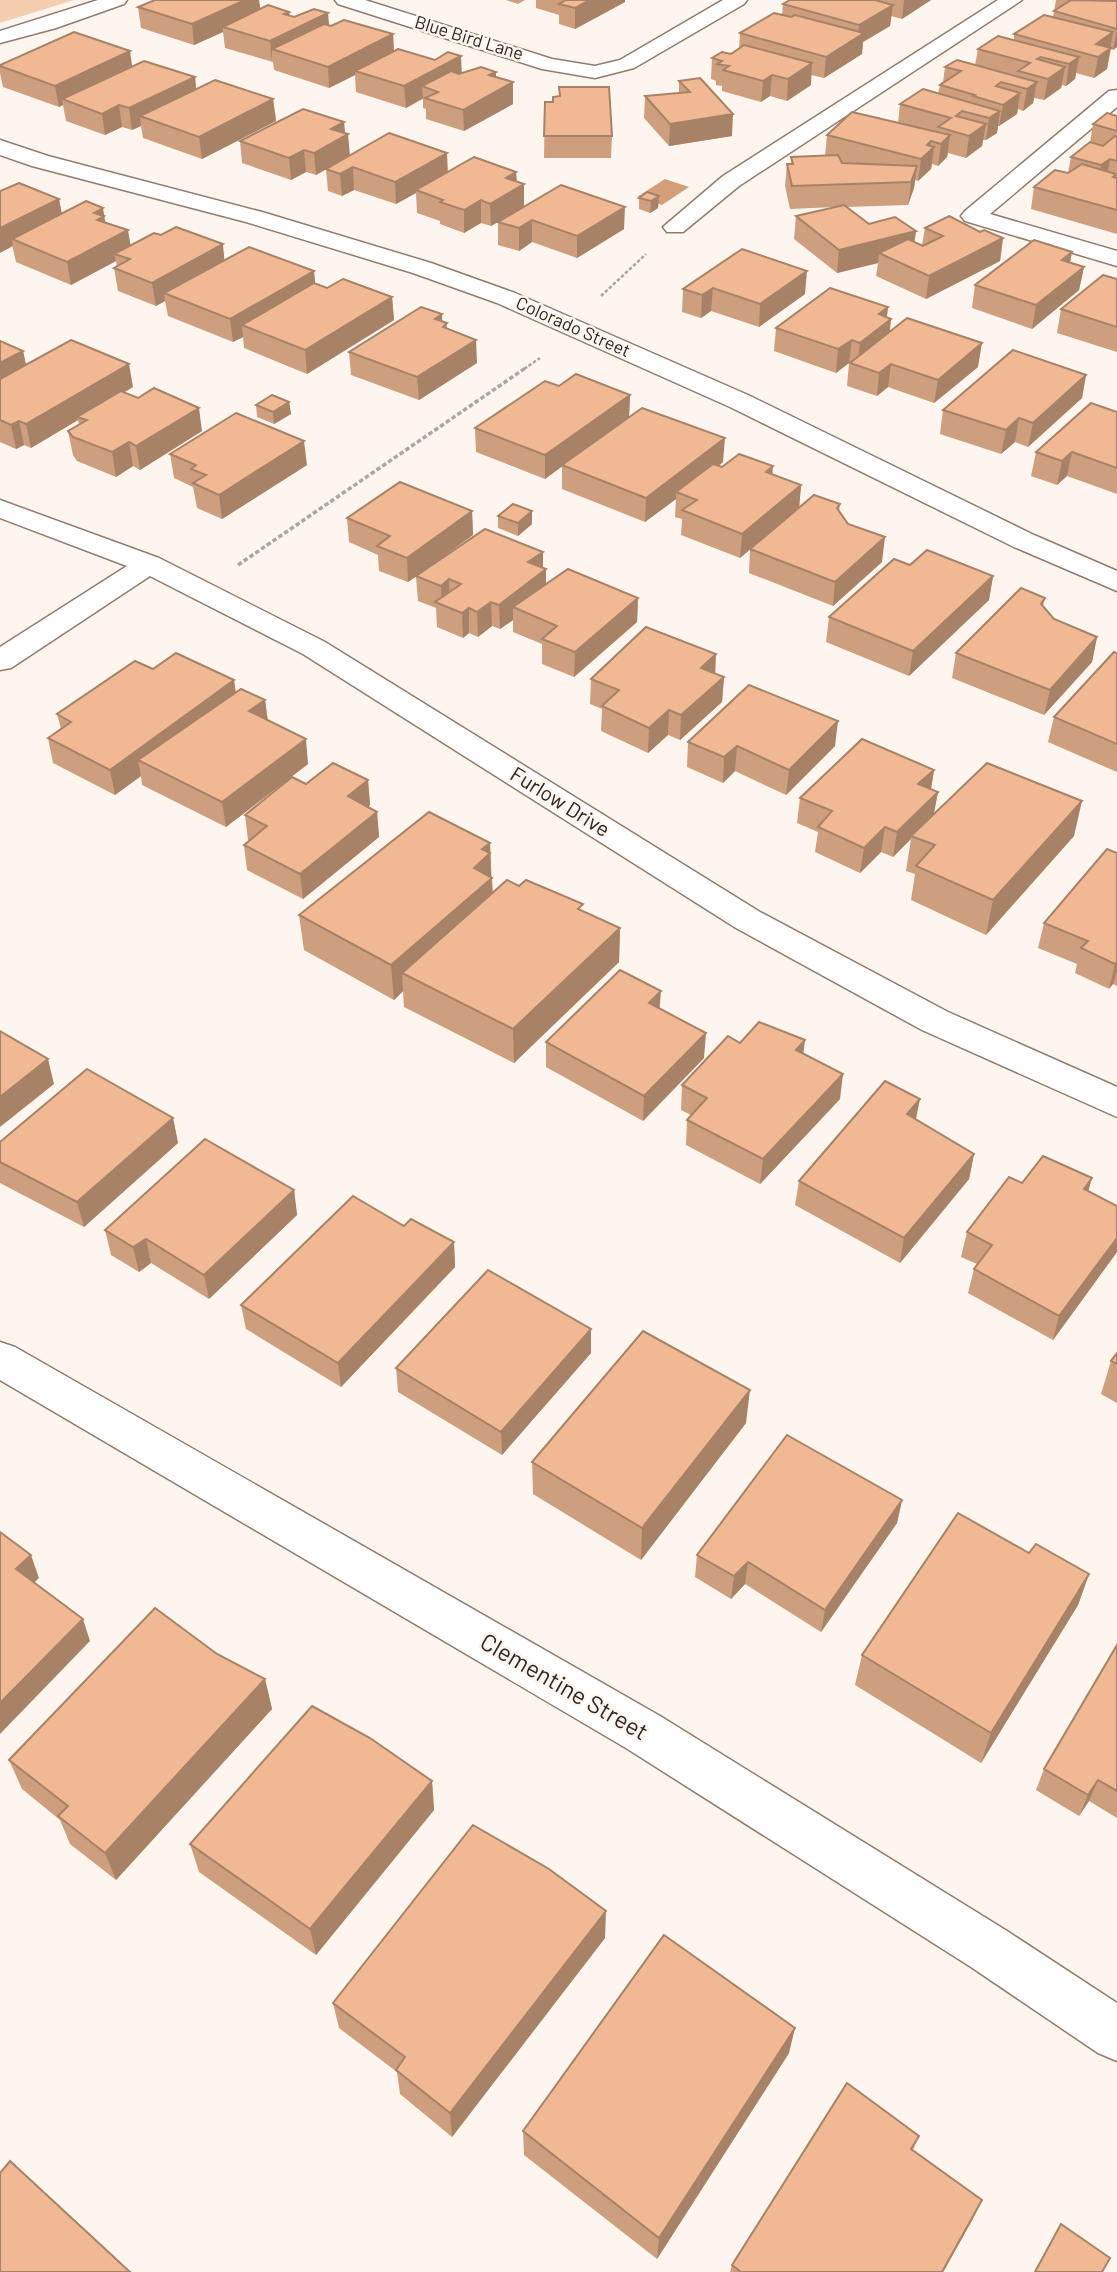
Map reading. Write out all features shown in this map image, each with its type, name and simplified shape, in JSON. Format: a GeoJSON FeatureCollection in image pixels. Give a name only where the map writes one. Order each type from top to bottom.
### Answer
{"type":"FeatureCollection","features":[{"type":"Feature","properties":{"kind":"street"},"geometry":{"type":"LineString","coordinates":[[0,37],[49,24],[117,0]]}},
{"type":"Feature","properties":{"kind":"street","name":"Blue Bird Lane"},"geometry":{"type":"LineString","coordinates":[[345,0],[565,69],[594,72],[627,64],[737,0]]}},
{"type":"Feature","properties":{"kind":"street"},"geometry":{"type":"LineString","coordinates":[[675,227],[731,181],[1012,0]]}},
{"type":"Feature","properties":{"kind":"street"},"geometry":{"type":"LineString","coordinates":[[1115,100],[973,216],[1117,259]]}},
{"type":"Feature","properties":{"kind":"street","name":"Colorado Street"},"geometry":{"type":"LineString","coordinates":[[0,147],[40,161],[215,205],[422,268],[506,298],[739,401],[1024,541],[1117,582]]}},
{"type":"Feature","properties":{"kind":"street","name":"Furlow Drive"},"geometry":{"type":"LineString","coordinates":[[0,508],[149,564],[314,648],[748,920],[935,1021],[1117,1103]]}},
{"type":"Feature","properties":{"kind":"street"},"geometry":{"type":"LineString","coordinates":[[0,661],[149,564]]}},
{"type":"Feature","properties":{"kind":"street","name":"Clementine Street"},"geometry":{"type":"LineString","coordinates":[[0,1359],[643,1732],[989,1949],[1117,2034]]}},
{"type":"Feature","properties":{"kind":"path"},"geometry":{"type":"LineString","coordinates":[[200,591],[581,330],[603,293],[675,227]]}},
{"type":"Feature","properties":{"kind":"shaded area"},"geometry":{"type":"Polygon","coordinates":[[[0,0],[74,0],[0,23],[0,0]]]}},
{"type":"Feature","properties":{"kind":"shaded area"},"geometry":{"type":"Polygon","coordinates":[[[665,179],[689,187],[662,205],[637,197],[665,179]]]}},
{"type":"Feature","properties":{"kind":"building"},"geometry":{"type":"Polygon","coordinates":[[[155,0],[245,0],[192,24],[138,7],[155,0]]]}},
{"type":"Feature","properties":{"kind":"building"},"geometry":{"type":"Polygon","coordinates":[[[566,0],[590,0],[575,8],[559,4],[566,0]]]}},
{"type":"Feature","properties":{"kind":"building"},"geometry":{"type":"Polygon","coordinates":[[[790,0],[875,0],[893,5],[859,25],[783,4],[790,0]]]}},
{"type":"Feature","properties":{"kind":"building"},"geometry":{"type":"Polygon","coordinates":[[[1071,0],[1117,1],[1117,29],[1054,11],[1071,0]]]}},
{"type":"Feature","properties":{"kind":"building"},"geometry":{"type":"Polygon","coordinates":[[[268,5],[289,12],[284,14],[294,17],[314,9],[328,13],[270,41],[223,27],[268,5]]]}},
{"type":"Feature","properties":{"kind":"building"},"geometry":{"type":"Polygon","coordinates":[[[774,13],[791,17],[795,15],[864,33],[826,57],[740,33],[774,13]]]}},
{"type":"Feature","properties":{"kind":"building"},"geometry":{"type":"Polygon","coordinates":[[[1044,15],[1113,32],[1096,44],[1111,48],[1098,57],[1014,34],[1044,15]]]}},
{"type":"Feature","properties":{"kind":"building"},"geometry":{"type":"Polygon","coordinates":[[[344,20],[393,34],[328,67],[272,49],[324,24],[331,26],[344,20]]]}},
{"type":"Feature","properties":{"kind":"building"},"geometry":{"type":"Polygon","coordinates":[[[74,32],[130,51],[55,86],[0,66],[0,65],[74,32]]]}},
{"type":"Feature","properties":{"kind":"building"},"geometry":{"type":"Polygon","coordinates":[[[998,36],[1079,57],[1069,64],[1041,57],[1037,59],[1065,67],[1048,79],[1018,71],[1030,63],[978,49],[998,36]]]}},
{"type":"Feature","properties":{"kind":"building"},"geometry":{"type":"Polygon","coordinates":[[[744,45],[812,63],[788,79],[772,75],[763,81],[723,70],[729,66],[717,64],[722,61],[712,58],[722,52],[731,54],[744,45]]]}},
{"type":"Feature","properties":{"kind":"building"},"geometry":{"type":"Polygon","coordinates":[[[398,49],[435,60],[448,52],[461,56],[404,86],[355,71],[398,49]]]}},
{"type":"Feature","properties":{"kind":"building"},"geometry":{"type":"Polygon","coordinates":[[[957,60],[1037,82],[1027,89],[1001,82],[996,86],[1020,93],[1003,105],[940,85],[961,71],[945,67],[957,60]]]}},
{"type":"Feature","properties":{"kind":"building"},"geometry":{"type":"Polygon","coordinates":[[[144,61],[195,77],[129,108],[119,105],[102,114],[62,99],[144,61]]]}},
{"type":"Feature","properties":{"kind":"building"},"geometry":{"type":"Polygon","coordinates":[[[481,67],[496,72],[489,75],[513,82],[463,110],[425,98],[438,92],[422,86],[451,71],[459,74],[481,67]]]}},
{"type":"Feature","properties":{"kind":"building"},"geometry":{"type":"Polygon","coordinates":[[[700,78],[733,114],[670,124],[645,96],[690,92],[679,81],[700,78]]]}},
{"type":"Feature","properties":{"kind":"building"},"geometry":{"type":"Polygon","coordinates":[[[215,80],[273,99],[199,137],[140,116],[215,80]]]}},
{"type":"Feature","properties":{"kind":"building"},"geometry":{"type":"Polygon","coordinates":[[[559,87],[609,87],[612,136],[544,136],[545,102],[553,102],[553,97],[560,96],[559,87]]]}},
{"type":"Feature","properties":{"kind":"building"},"geometry":{"type":"Polygon","coordinates":[[[923,89],[1000,111],[989,118],[962,111],[956,116],[986,124],[969,136],[938,127],[951,118],[900,104],[923,89]]]}},
{"type":"Feature","properties":{"kind":"building"},"geometry":{"type":"Polygon","coordinates":[[[303,109],[344,122],[331,129],[348,134],[314,153],[304,150],[289,158],[240,141],[303,109]]]}},
{"type":"Feature","properties":{"kind":"building"},"geometry":{"type":"Polygon","coordinates":[[[852,112],[950,135],[941,144],[931,141],[927,145],[934,147],[921,159],[827,135],[852,112]]]}},
{"type":"Feature","properties":{"kind":"building"},"geometry":{"type":"Polygon","coordinates":[[[1107,113],[1117,116],[1117,131],[1093,124],[1107,113]]]}},
{"type":"Feature","properties":{"kind":"building"},"geometry":{"type":"Polygon","coordinates":[[[389,133],[447,153],[395,182],[353,167],[340,174],[326,169],[389,133]]]}},
{"type":"Feature","properties":{"kind":"building"},"geometry":{"type":"Polygon","coordinates":[[[1115,136],[1117,161],[1110,159],[1101,165],[1071,157],[1090,142],[1103,146],[1115,136]]]}},
{"type":"Feature","properties":{"kind":"building"},"geometry":{"type":"Polygon","coordinates":[[[838,155],[842,163],[917,166],[911,182],[792,186],[787,164],[793,164],[791,157],[838,155]]]}},
{"type":"Feature","properties":{"kind":"building"},"geometry":{"type":"Polygon","coordinates":[[[474,157],[516,172],[506,178],[524,184],[490,204],[481,200],[464,210],[416,190],[474,157]]]}},
{"type":"Feature","properties":{"kind":"building"},"geometry":{"type":"Polygon","coordinates":[[[1082,164],[1116,174],[1113,177],[1117,178],[1117,210],[1034,187],[1055,170],[1068,173],[1082,164]]]}},
{"type":"Feature","properties":{"kind":"building"},"geometry":{"type":"Polygon","coordinates":[[[19,183],[59,199],[0,228],[0,191],[19,183]]]}},
{"type":"Feature","properties":{"kind":"building"},"geometry":{"type":"Polygon","coordinates":[[[561,185],[625,207],[577,236],[532,220],[519,228],[498,222],[561,185]]]}},
{"type":"Feature","properties":{"kind":"building"},"geometry":{"type":"Polygon","coordinates":[[[647,192],[659,196],[651,201],[639,198],[647,192]]]}},
{"type":"Feature","properties":{"kind":"building"},"geometry":{"type":"Polygon","coordinates":[[[86,201],[103,208],[94,213],[104,216],[97,220],[128,230],[67,262],[12,239],[86,201]]]}},
{"type":"Feature","properties":{"kind":"building"},"geometry":{"type":"Polygon","coordinates":[[[844,205],[869,224],[895,217],[916,231],[839,250],[796,216],[844,205]]]}},
{"type":"Feature","properties":{"kind":"building"},"geometry":{"type":"Polygon","coordinates":[[[949,216],[980,232],[984,230],[1003,238],[929,276],[879,253],[908,239],[923,246],[943,236],[925,228],[949,216]]]}},
{"type":"Feature","properties":{"kind":"building"},"geometry":{"type":"Polygon","coordinates":[[[176,227],[223,244],[152,283],[114,268],[130,259],[114,254],[154,233],[161,235],[176,227]]]}},
{"type":"Feature","properties":{"kind":"building"},"geometry":{"type":"Polygon","coordinates":[[[1034,240],[1072,252],[1062,260],[1084,267],[1036,305],[975,285],[1034,240]]]}},
{"type":"Feature","properties":{"kind":"building"},"geometry":{"type":"Polygon","coordinates":[[[249,247],[314,271],[230,319],[164,293],[249,247]]]}},
{"type":"Feature","properties":{"kind":"building"},"geometry":{"type":"Polygon","coordinates":[[[742,249],[807,271],[760,304],[713,288],[702,295],[683,289],[742,249]]]}},
{"type":"Feature","properties":{"kind":"building"},"geometry":{"type":"Polygon","coordinates":[[[1103,275],[1117,279],[1117,327],[1061,309],[1103,275]]]}},
{"type":"Feature","properties":{"kind":"building"},"geometry":{"type":"Polygon","coordinates":[[[343,279],[392,297],[305,350],[242,325],[314,283],[327,288],[343,279]]]}},
{"type":"Feature","properties":{"kind":"building"},"geometry":{"type":"Polygon","coordinates":[[[830,288],[888,307],[879,314],[891,319],[860,343],[852,340],[838,349],[776,328],[830,288]]]}},
{"type":"Feature","properties":{"kind":"building"},"geometry":{"type":"Polygon","coordinates":[[[421,307],[442,314],[435,319],[447,323],[443,327],[476,340],[417,377],[349,352],[421,307]]]}},
{"type":"Feature","properties":{"kind":"building"},"geometry":{"type":"Polygon","coordinates":[[[907,318],[982,343],[938,380],[891,364],[879,373],[850,363],[907,318]]]}},
{"type":"Feature","properties":{"kind":"building"},"geometry":{"type":"Polygon","coordinates":[[[71,340],[129,364],[26,424],[19,421],[11,425],[0,420],[0,379],[71,340]]]}},
{"type":"Feature","properties":{"kind":"building"},"geometry":{"type":"Polygon","coordinates":[[[0,341],[23,351],[0,363],[0,341]]]}},
{"type":"Feature","properties":{"kind":"building"},"geometry":{"type":"Polygon","coordinates":[[[1013,350],[1086,375],[1033,423],[1019,418],[1006,430],[943,410],[1013,350]]]}},
{"type":"Feature","properties":{"kind":"building"},"geometry":{"type":"Polygon","coordinates":[[[576,374],[630,395],[545,455],[475,428],[545,381],[559,386],[576,374]]]}},
{"type":"Feature","properties":{"kind":"building"},"geometry":{"type":"Polygon","coordinates":[[[154,388],[199,408],[136,446],[129,442],[112,452],[73,437],[68,431],[87,420],[77,417],[121,391],[138,398],[154,388]]]}},
{"type":"Feature","properties":{"kind":"building"},"geometry":{"type":"Polygon","coordinates":[[[272,395],[289,402],[273,412],[256,405],[272,395]]]}},
{"type":"Feature","properties":{"kind":"building"},"geometry":{"type":"Polygon","coordinates":[[[1091,403],[1117,412],[1117,468],[1072,452],[1062,461],[1036,452],[1091,403]]]}},
{"type":"Feature","properties":{"kind":"building"},"geometry":{"type":"Polygon","coordinates":[[[642,408],[725,438],[646,498],[562,465],[642,408]]]}},
{"type":"Feature","properties":{"kind":"building"},"geometry":{"type":"Polygon","coordinates":[[[236,413],[304,441],[219,495],[193,483],[206,475],[191,469],[196,465],[170,454],[236,413]]]}},
{"type":"Feature","properties":{"kind":"building"},"geometry":{"type":"Polygon","coordinates":[[[739,454],[773,466],[766,472],[801,485],[742,534],[682,510],[697,500],[676,492],[713,464],[722,467],[739,454]]]}},
{"type":"Feature","properties":{"kind":"building"},"geometry":{"type":"Polygon","coordinates":[[[400,482],[472,511],[407,558],[377,546],[390,536],[347,518],[400,482]]]}},
{"type":"Feature","properties":{"kind":"building"},"geometry":{"type":"Polygon","coordinates":[[[814,495],[840,504],[837,508],[848,524],[885,537],[835,582],[750,549],[814,495]]]}},
{"type":"Feature","properties":{"kind":"building"},"geometry":{"type":"Polygon","coordinates":[[[513,504],[532,511],[518,523],[498,516],[513,504]]]}},
{"type":"Feature","properties":{"kind":"building"},"geometry":{"type":"Polygon","coordinates":[[[485,529],[543,552],[528,562],[546,569],[499,605],[491,602],[477,612],[469,608],[462,613],[435,602],[461,584],[449,579],[441,586],[416,576],[485,529]]]}},
{"type":"Feature","properties":{"kind":"building"},"geometry":{"type":"Polygon","coordinates":[[[927,550],[993,576],[913,651],[829,617],[894,559],[910,565],[927,550]]]}},
{"type":"Feature","properties":{"kind":"building"},"geometry":{"type":"Polygon","coordinates":[[[568,569],[638,598],[575,652],[542,639],[557,626],[513,607],[568,569]]]}},
{"type":"Feature","properties":{"kind":"building"},"geometry":{"type":"Polygon","coordinates":[[[1021,588],[1045,598],[1041,604],[1054,619],[1097,637],[1050,690],[956,653],[1021,588]]]}},
{"type":"Feature","properties":{"kind":"building"},"geometry":{"type":"Polygon","coordinates":[[[646,627],[716,654],[701,668],[724,677],[681,715],[669,710],[649,728],[602,706],[619,690],[591,679],[646,627]]]}},
{"type":"Feature","properties":{"kind":"building"},"geometry":{"type":"Polygon","coordinates":[[[1114,652],[1117,653],[1117,744],[1054,717],[1114,652]]]}},
{"type":"Feature","properties":{"kind":"building"},"geometry":{"type":"Polygon","coordinates":[[[176,653],[234,680],[110,770],[48,738],[71,722],[57,714],[135,661],[153,669],[176,653]]]}},
{"type":"Feature","properties":{"kind":"building"},"geometry":{"type":"Polygon","coordinates":[[[749,685],[838,721],[789,770],[737,746],[724,757],[688,742],[749,685]]]}},
{"type":"Feature","properties":{"kind":"building"},"geometry":{"type":"Polygon","coordinates":[[[241,689],[265,700],[249,711],[306,739],[222,802],[138,760],[241,689]]]}},
{"type":"Feature","properties":{"kind":"building"},"geometry":{"type":"Polygon","coordinates":[[[862,739],[934,770],[918,784],[938,792],[897,832],[885,827],[864,848],[818,827],[832,811],[800,798],[862,739]]]}},
{"type":"Feature","properties":{"kind":"building"},"geometry":{"type":"Polygon","coordinates":[[[333,763],[368,780],[348,796],[377,812],[300,874],[244,845],[267,826],[245,815],[292,777],[306,784],[333,763]]]}},
{"type":"Feature","properties":{"kind":"building"},"geometry":{"type":"Polygon","coordinates":[[[987,763],[1082,801],[993,900],[916,866],[935,845],[911,836],[987,763]]]}},
{"type":"Feature","properties":{"kind":"building"},"geometry":{"type":"Polygon","coordinates":[[[429,812],[490,843],[482,849],[490,853],[474,868],[492,878],[391,965],[299,915],[429,812]]]}},
{"type":"Feature","properties":{"kind":"building"},"geometry":{"type":"Polygon","coordinates":[[[1107,849],[1117,853],[1115,964],[1081,948],[1088,941],[1044,923],[1107,849]]]}},
{"type":"Feature","properties":{"kind":"building"},"geometry":{"type":"Polygon","coordinates":[[[507,880],[519,886],[526,880],[583,904],[578,909],[620,928],[513,1029],[402,973],[507,880]]]}},
{"type":"Feature","properties":{"kind":"building"},"geometry":{"type":"Polygon","coordinates":[[[620,970],[661,991],[649,1003],[706,1033],[644,1096],[546,1042],[620,970]]]}},
{"type":"Feature","properties":{"kind":"building"},"geometry":{"type":"Polygon","coordinates":[[[759,1022],[805,1040],[796,1050],[843,1074],[763,1159],[687,1120],[707,1098],[682,1085],[728,1036],[740,1043],[759,1022]]]}},
{"type":"Feature","properties":{"kind":"building"},"geometry":{"type":"Polygon","coordinates":[[[0,1031],[48,1059],[0,1097],[0,1031]]]}},
{"type":"Feature","properties":{"kind":"building"},"geometry":{"type":"Polygon","coordinates":[[[87,1069],[173,1118],[77,1202],[0,1162],[0,1142],[87,1069]]]}},
{"type":"Feature","properties":{"kind":"building"},"geometry":{"type":"Polygon","coordinates":[[[885,1081],[920,1099],[907,1114],[974,1154],[904,1238],[799,1181],[885,1081]]]}},
{"type":"Feature","properties":{"kind":"building"},"geometry":{"type":"Polygon","coordinates":[[[205,1139],[294,1190],[204,1275],[146,1239],[133,1247],[105,1230],[205,1139]]]}},
{"type":"Feature","properties":{"kind":"building"},"geometry":{"type":"Polygon","coordinates":[[[1043,1156],[1092,1178],[1084,1189],[1117,1206],[1117,1238],[1059,1316],[974,1269],[992,1245],[967,1232],[1009,1177],[1022,1183],[1043,1156]]]}},
{"type":"Feature","properties":{"kind":"building"},"geometry":{"type":"Polygon","coordinates":[[[353,1196],[404,1226],[411,1219],[454,1242],[338,1363],[241,1305],[353,1196]]]}},
{"type":"Feature","properties":{"kind":"building"},"geometry":{"type":"Polygon","coordinates":[[[488,1270],[591,1329],[501,1432],[396,1368],[488,1270]]]}},
{"type":"Feature","properties":{"kind":"building"},"geometry":{"type":"Polygon","coordinates":[[[643,1331],[750,1390],[642,1528],[532,1462],[643,1331]]]}},
{"type":"Feature","properties":{"kind":"building"},"geometry":{"type":"Polygon","coordinates":[[[1117,1353],[1117,1364],[1111,1361],[1117,1353]]]}},
{"type":"Feature","properties":{"kind":"building"},"geometry":{"type":"Polygon","coordinates":[[[787,1435],[902,1500],[825,1610],[748,1562],[734,1576],[697,1555],[787,1435]]]}},
{"type":"Feature","properties":{"kind":"building"},"geometry":{"type":"Polygon","coordinates":[[[958,1513],[1029,1553],[1036,1544],[1089,1574],[991,1733],[862,1655],[958,1513]]]}},
{"type":"Feature","properties":{"kind":"building"},"geometry":{"type":"Polygon","coordinates":[[[0,1532],[31,1555],[16,1569],[83,1619],[0,1703],[0,1532]]]}},
{"type":"Feature","properties":{"kind":"building"},"geometry":{"type":"Polygon","coordinates":[[[155,1608],[217,1654],[265,1679],[105,1853],[58,1816],[68,1806],[9,1760],[155,1608]]]}},
{"type":"Feature","properties":{"kind":"building"},"geometry":{"type":"Polygon","coordinates":[[[1117,1645],[1117,1791],[1098,1780],[1088,1795],[1044,1769],[1117,1645]]]}},
{"type":"Feature","properties":{"kind":"building"},"geometry":{"type":"Polygon","coordinates":[[[312,1706],[370,1738],[432,1781],[310,1929],[190,1844],[312,1706]]]}},
{"type":"Feature","properties":{"kind":"building"},"geometry":{"type":"Polygon","coordinates":[[[473,1825],[549,1869],[606,1911],[450,2113],[396,2070],[405,2057],[333,2003],[473,1825]]]}},
{"type":"Feature","properties":{"kind":"building"},"geometry":{"type":"Polygon","coordinates":[[[664,1935],[795,2028],[659,2238],[523,2131],[664,1935]]]}},
{"type":"Feature","properties":{"kind":"building"},"geometry":{"type":"Polygon","coordinates":[[[847,2083],[919,2136],[911,2149],[982,2200],[942,2272],[741,2272],[732,2265],[847,2083]]]}},
{"type":"Feature","properties":{"kind":"building"},"geometry":{"type":"Polygon","coordinates":[[[10,2161],[130,2272],[0,2272],[0,2173],[10,2161]]]}},
{"type":"Feature","properties":{"kind":"building"},"geometry":{"type":"Polygon","coordinates":[[[1061,2224],[1110,2258],[1102,2272],[1035,2272],[1061,2224]]]}}]}
